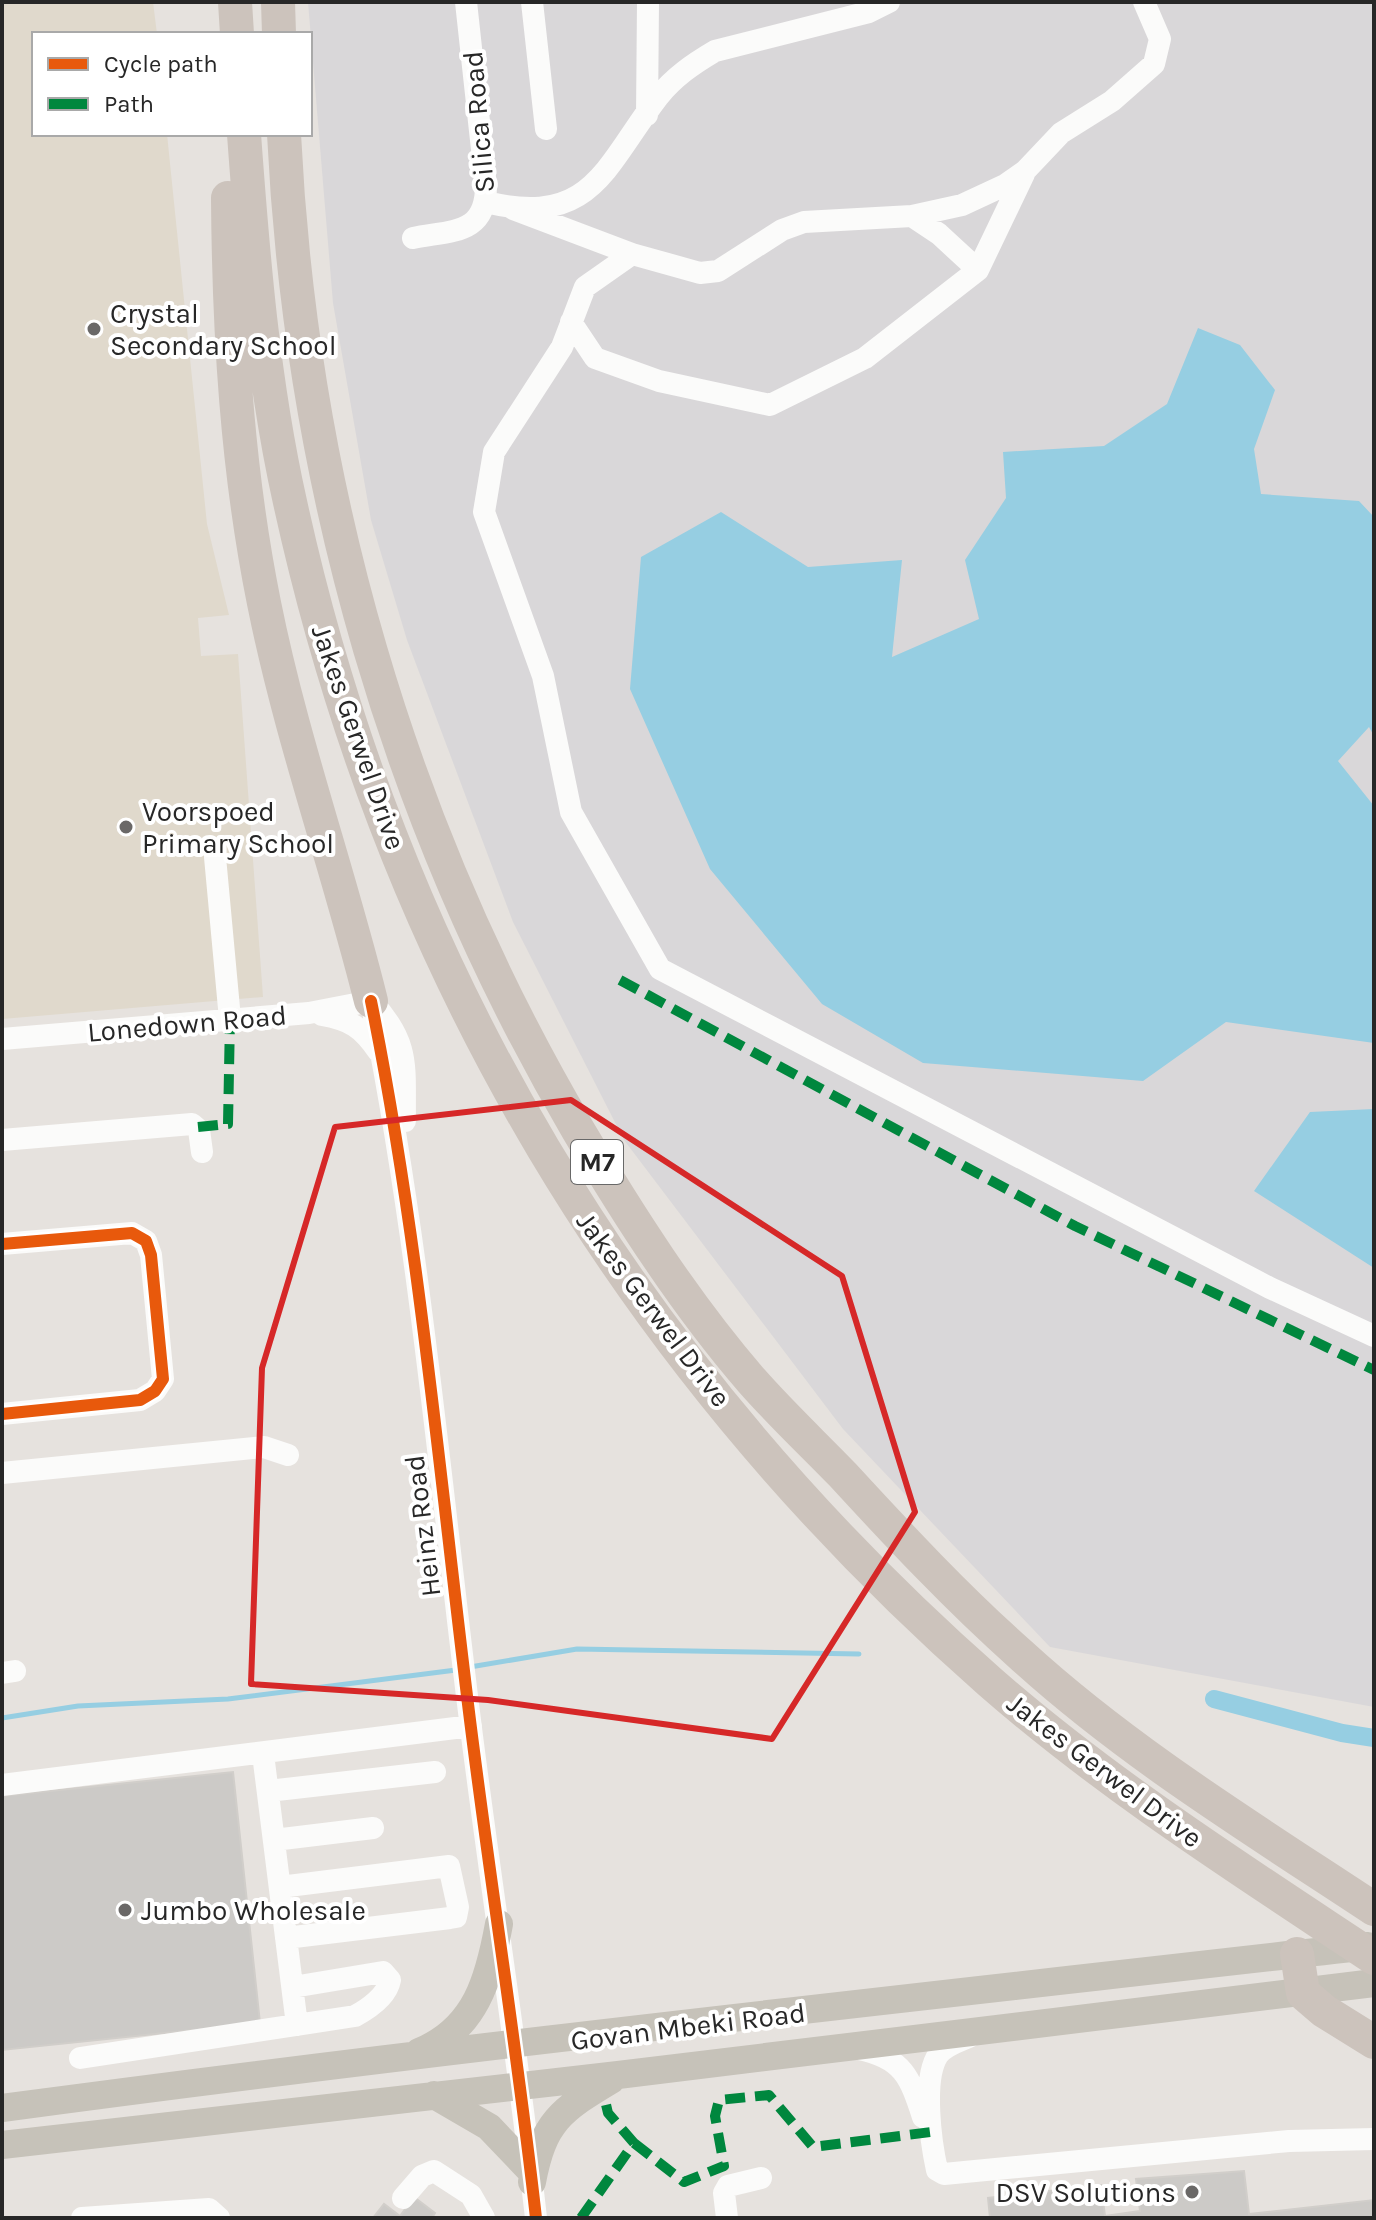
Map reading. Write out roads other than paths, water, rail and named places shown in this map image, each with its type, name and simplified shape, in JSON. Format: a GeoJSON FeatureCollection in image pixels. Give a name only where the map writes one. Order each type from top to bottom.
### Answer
{"type":"FeatureCollection","features":[{"type":"Feature","properties":{"kind":"highway"},"geometry":{"type":"LineString","coordinates":[[229,32],[232,2]]}},
{"type":"Feature","properties":{"kind":"highway"},"geometry":{"type":"LineString","coordinates":[[232,2],[237,32]]}},
{"type":"Feature","properties":{"kind":"highway"},"geometry":{"type":"LineString","coordinates":[[278,2],[279,32]]}},
{"type":"Feature","properties":{"kind":"highway"},"geometry":{"type":"LineString","coordinates":[[227,136],[233,381],[252,533],[279,669],[371,1001]]}},
{"type":"Feature","properties":{"kind":"highway","name":"Jakes Gerwel Drive"},"geometry":{"type":"LineString","coordinates":[[244,136],[259,324],[289,497],[339,693],[402,866],[450,975],[508,1091],[574,1201],[648,1310],[788,1481],[893,1593],[992,1684],[1085,1760],[1190,1836],[1374,1958]]}},
{"type":"Feature","properties":{"kind":"highway","name":"Jakes Gerwel Drive"},"geometry":{"type":"LineString","coordinates":[[284,136],[298,318],[328,490],[377,677],[440,855],[491,967],[544,1072],[611,1185],[682,1289],[751,1379],[927,1567],[1023,1657],[1118,1735],[1373,1908]]}},
{"type":"Feature","properties":{"kind":"highway"},"geometry":{"type":"LineString","coordinates":[[1297,1954],[1303,1993],[1324,2011],[1374,2042]]}},
{"type":"Feature","properties":{"kind":"main road"},"geometry":{"type":"LineString","coordinates":[[407,2057],[448,2036],[472,2011],[489,1977],[499,1924]]}},
{"type":"Feature","properties":{"kind":"main road","name":"Govan Mbeki Road"},"geometry":{"type":"LineString","coordinates":[[2,2108],[407,2057],[1374,1946]]}},
{"type":"Feature","properties":{"kind":"main road","name":"Govan Mbeki Road"},"geometry":{"type":"LineString","coordinates":[[2,2145],[850,2048],[1374,1983]]}},
{"type":"Feature","properties":{"kind":"main road"},"geometry":{"type":"LineString","coordinates":[[532,2176],[547,2129],[555,2118],[589,2091],[618,2075]]}},
{"type":"Feature","properties":{"kind":"main road"},"geometry":{"type":"LineString","coordinates":[[434,2095],[489,2127],[532,2176]]}},
{"type":"Feature","properties":{"kind":"street","name":"Silica Road"},"geometry":{"type":"LineString","coordinates":[[413,238],[468,227],[484,214],[486,202],[466,2]]}},
{"type":"Feature","properties":{"kind":"street"},"geometry":{"type":"LineString","coordinates":[[532,2],[546,129]]}},
{"type":"Feature","properties":{"kind":"street"},"geometry":{"type":"LineString","coordinates":[[647,115],[648,2]]}},
{"type":"Feature","properties":{"kind":"street"},"geometry":{"type":"LineString","coordinates":[[513,209],[554,206],[586,190],[621,154],[677,77],[715,51],[869,12],[889,2]]}},
{"type":"Feature","properties":{"kind":"street"},"geometry":{"type":"LineString","coordinates":[[486,202],[686,272],[718,271],[782,230],[804,222],[912,216],[962,205],[1005,185],[1025,171],[1061,133],[1112,101],[1154,64],[1160,39],[1144,2]]}},
{"type":"Feature","properties":{"kind":"street"},"geometry":{"type":"LineString","coordinates":[[571,322],[595,358],[659,381],[770,405],[865,358],[978,270],[1025,171]]}},
{"type":"Feature","properties":{"kind":"street"},"geometry":{"type":"LineString","coordinates":[[912,216],[939,234],[978,270]]}},
{"type":"Feature","properties":{"kind":"street"},"geometry":{"type":"LineString","coordinates":[[632,254],[585,287],[562,347],[494,452],[484,512],[543,676],[571,812],[660,969],[1011,1149],[1270,1288],[1374,1336]]}},
{"type":"Feature","properties":{"kind":"street"},"geometry":{"type":"LineString","coordinates":[[215,857],[230,1019]]}},
{"type":"Feature","properties":{"kind":"street","name":"Lonedown Road"},"geometry":{"type":"LineString","coordinates":[[2,1039],[309,1013],[371,1001]]}},
{"type":"Feature","properties":{"kind":"street","name":"Heinz Road"},"geometry":{"type":"LineString","coordinates":[[371,1001],[403,1170],[469,1716],[516,2046],[536,2218]]}},
{"type":"Feature","properties":{"kind":"street","name":"Heinz Road"},"geometry":{"type":"LineString","coordinates":[[371,1001],[394,1028],[404,1051],[403,1170]]}},
{"type":"Feature","properties":{"kind":"street"},"geometry":{"type":"LineString","coordinates":[[309,1013],[351,1021],[367,1034],[383,1058]]}},
{"type":"Feature","properties":{"kind":"street"},"geometry":{"type":"LineString","coordinates":[[2,1140],[192,1124],[199,1130],[202,1152]]}},
{"type":"Feature","properties":{"kind":"street"},"geometry":{"type":"LineString","coordinates":[[2,1244],[132,1233],[142,1238],[151,1255],[163,1379],[155,1391],[140,1400],[2,1414]]}},
{"type":"Feature","properties":{"kind":"street"},"geometry":{"type":"LineString","coordinates":[[2,1473],[264,1447],[288,1455]]}},
{"type":"Feature","properties":{"kind":"street"},"geometry":{"type":"LineString","coordinates":[[2,1785],[263,1754],[469,1716]]}},
{"type":"Feature","properties":{"kind":"street"},"geometry":{"type":"LineString","coordinates":[[263,1754],[297,2025]]}},
{"type":"Feature","properties":{"kind":"street"},"geometry":{"type":"LineString","coordinates":[[268,1791],[435,1772]]}},
{"type":"Feature","properties":{"kind":"street"},"geometry":{"type":"LineString","coordinates":[[274,1840],[373,1828]]}},
{"type":"Feature","properties":{"kind":"street"},"geometry":{"type":"LineString","coordinates":[[280,1887],[449,1866],[459,1913],[450,1918],[286,1938]]}},
{"type":"Feature","properties":{"kind":"street"},"geometry":{"type":"LineString","coordinates":[[80,2058],[355,2016],[370,2007],[388,1987],[390,1980],[383,1972],[293,1987]]}},
{"type":"Feature","properties":{"kind":"street"},"geometry":{"type":"LineString","coordinates":[[979,2032],[938,2055],[932,2072],[931,2132],[937,2170],[944,2174],[1289,2141],[1374,2139]]}},
{"type":"Feature","properties":{"kind":"street"},"geometry":{"type":"LineString","coordinates":[[850,2048],[880,2053],[907,2074],[931,2132]]}},
{"type":"Feature","properties":{"kind":"street"},"geometry":{"type":"LineString","coordinates":[[403,2198],[422,2176],[434,2171],[471,2195],[484,2218]]}},
{"type":"Feature","properties":{"kind":"street"},"geometry":{"type":"LineString","coordinates":[[727,2218],[724,2193],[728,2186],[761,2178]]}},
{"type":"Feature","properties":{"kind":"street"},"geometry":{"type":"LineString","coordinates":[[82,2218],[209,2209],[219,2218]]}},
{"type":"Feature","properties":{"kind":"water"},"geometry":{"type":"Polygon","coordinates":[[[1198,328],[1240,345],[1275,390],[1254,449],[1261,494],[1359,501],[1374,517],[1374,736],[1369,727],[1338,761],[1374,806],[1374,1043],[1226,1022],[1143,1081],[923,1063],[822,1004],[710,869],[630,689],[641,557],[721,512],[808,567],[902,560],[892,657],[979,619],[965,560],[1006,498],[1003,452],[1104,446],[1167,404],[1198,328]]]}},
{"type":"Feature","properties":{"kind":"water"},"geometry":{"type":"Polygon","coordinates":[[[1374,1109],[1374,1268],[1254,1191],[1310,1112],[1374,1109]]]}},
{"type":"Feature","properties":{"kind":"waterway"},"geometry":{"type":"LineString","coordinates":[[470,1667],[577,1649],[859,1654]]}},
{"type":"Feature","properties":{"kind":"waterway"},"geometry":{"type":"LineString","coordinates":[[2,1718],[78,1706],[228,1699],[456,1670]]}},
{"type":"Feature","properties":{"kind":"waterway"},"geometry":{"type":"LineString","coordinates":[[1214,1699],[1342,1733],[1374,1738]]}},
{"type":"Feature","properties":{"kind":"place","name":"Crystal Secondary School"},"geometry":{"type":"Point","coordinates":[94,329]}},
{"type":"Feature","properties":{"kind":"place","name":"Voorspoed Primary School"},"geometry":{"type":"Point","coordinates":[126,827]}},
{"type":"Feature","properties":{"kind":"place","name":"Jumbo Wholesale"},"geometry":{"type":"Point","coordinates":[125,1910]}},
{"type":"Feature","properties":{"kind":"place","name":"DSV Solutions"},"geometry":{"type":"Point","coordinates":[1192,2192]}}]}
